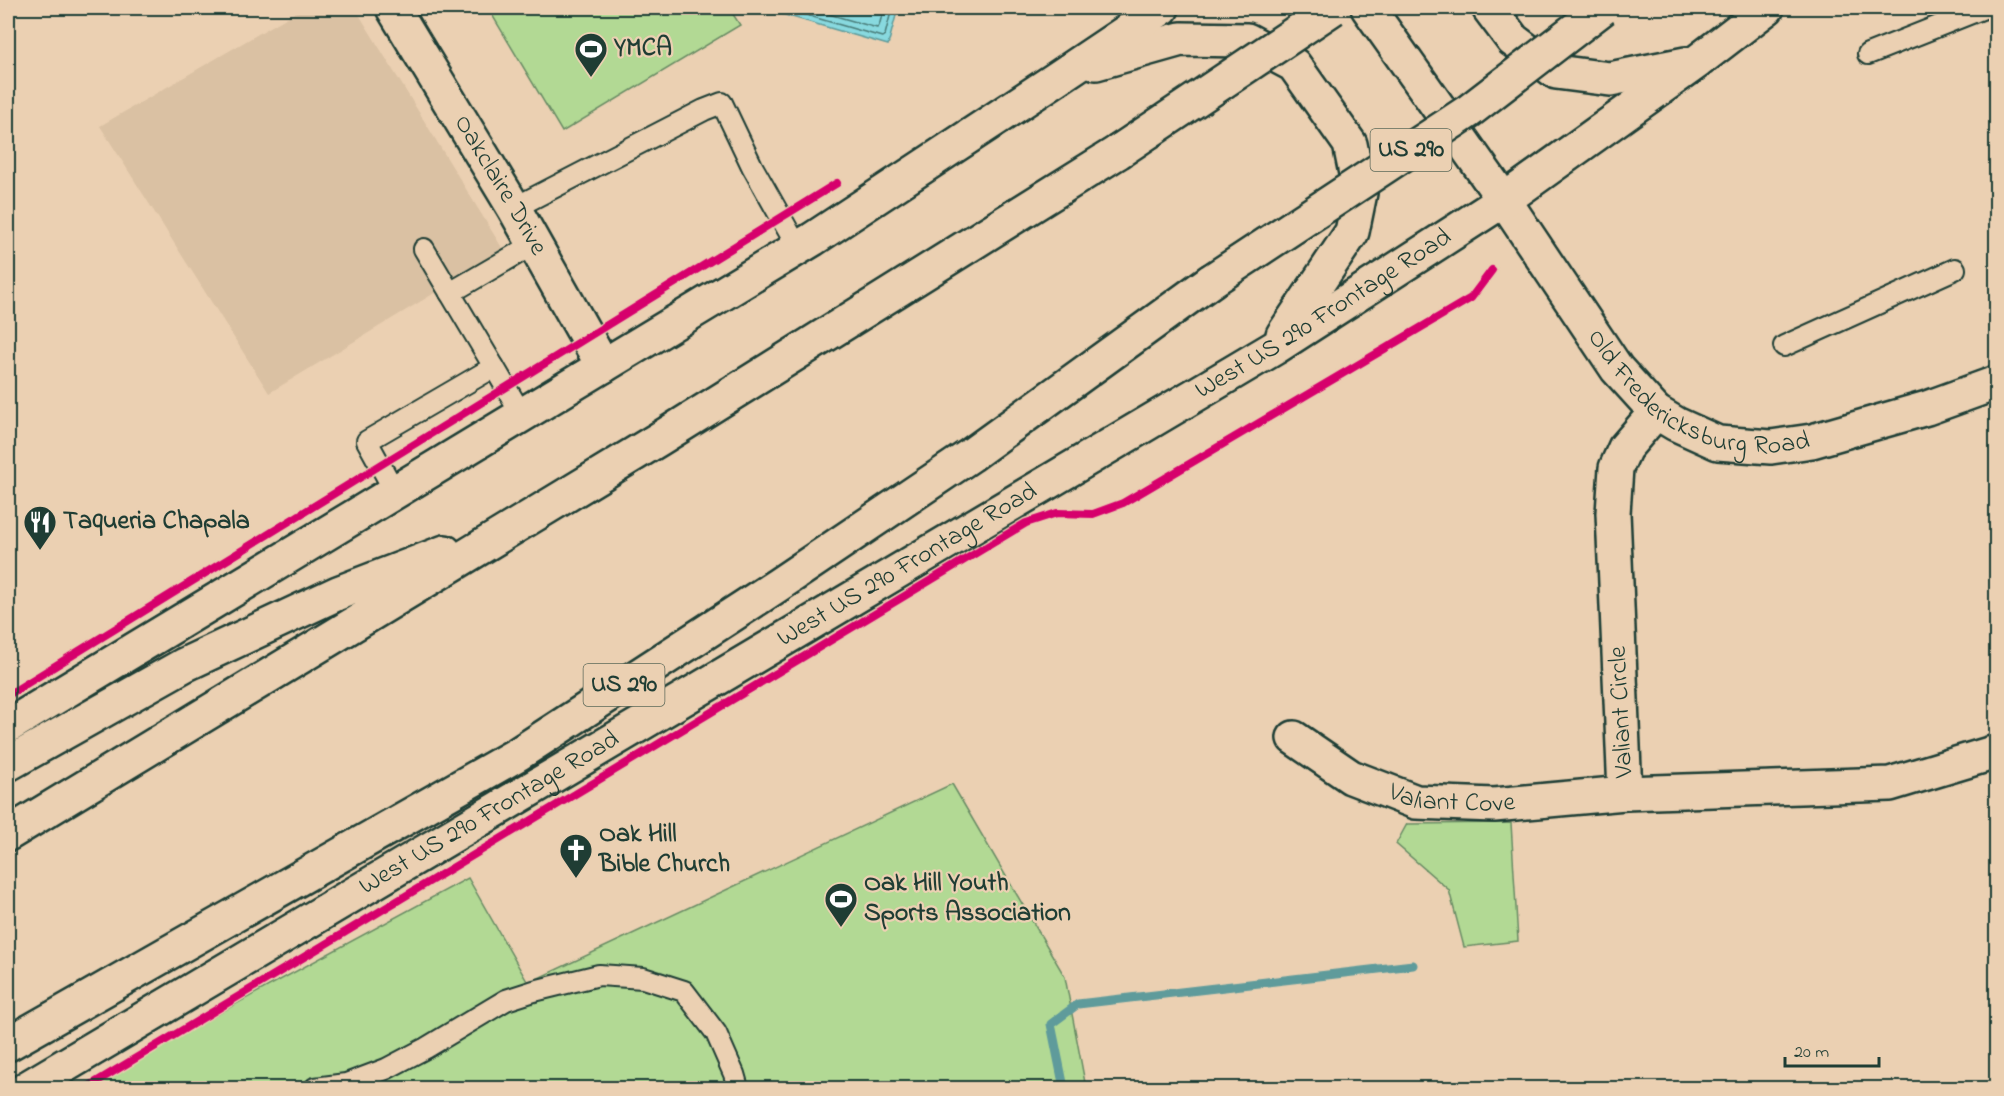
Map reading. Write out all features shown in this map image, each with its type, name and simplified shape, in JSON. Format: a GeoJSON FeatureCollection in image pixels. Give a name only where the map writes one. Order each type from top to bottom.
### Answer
{"type":"FeatureCollection","features":[{"type":"Feature","properties":{"kind":"main road","name":"Oakclaire Drive"},"geometry":{"type":"LineString","coordinates":[[393,8],[514,208],[603,366]]}},
{"type":"Feature","properties":{"kind":"main road"},"geometry":{"type":"LineString","coordinates":[[10,720],[395,492],[798,248],[1162,8]]}},
{"type":"Feature","properties":{"kind":"main road"},"geometry":{"type":"LineString","coordinates":[[8,834],[659,439],[1118,152],[1333,8]]}},
{"type":"Feature","properties":{"kind":"main road","name":"Old Fredericksburg Road"},"geometry":{"type":"LineString","coordinates":[[1368,8],[1503,200],[1617,369],[1656,412],[1676,424],[1718,443],[1771,447],[1812,441],[1927,408],[1996,383]]}},
{"type":"Feature","properties":{"kind":"main road"},"geometry":{"type":"LineString","coordinates":[[1489,8],[1513,40],[1556,72],[1610,79],[1698,61]]}},
{"type":"Feature","properties":{"kind":"main road","name":"US 290"},"geometry":{"type":"LineString","coordinates":[[8,1044],[518,754],[971,456],[1211,281],[1469,111],[1603,8]]}},
{"type":"Feature","properties":{"kind":"main road","name":"West US 290 Frontage Road"},"geometry":{"type":"LineString","coordinates":[[27,1089],[1276,347],[1503,200],[1698,61],[1767,8]]}},
{"type":"Feature","properties":{"kind":"main road"},"geometry":{"type":"LineString","coordinates":[[1070,70],[1181,39],[1247,40],[1294,65],[1350,144],[1360,193],[1352,232],[1276,347]]}},
{"type":"Feature","properties":{"kind":"main road","name":"Valiant Circle"},"geometry":{"type":"LineString","coordinates":[[1656,412],[1625,448],[1616,468],[1613,513],[1625,793],[1890,784],[1996,752]]}},
{"type":"Feature","properties":{"kind":"main road"},"geometry":{"type":"LineString","coordinates":[[8,764],[184,665],[328,597],[520,524]]}},
{"type":"Feature","properties":{"kind":"main road","name":"Valiant Cove"},"geometry":{"type":"LineString","coordinates":[[1294,738],[1351,777],[1416,802],[1494,805],[1625,793]]}},
{"type":"Feature","properties":{"kind":"lane"},"geometry":{"type":"LineString","coordinates":[[1869,54],[1984,8]]}},
{"type":"Feature","properties":{"kind":"lane"},"geometry":{"type":"LineString","coordinates":[[514,208],[704,110],[722,103],[752,166],[798,248]]}},
{"type":"Feature","properties":{"kind":"lane"},"geometry":{"type":"LineString","coordinates":[[450,293],[534,244]]}},
{"type":"Feature","properties":{"kind":"lane"},"geometry":{"type":"LineString","coordinates":[[424,249],[522,415]]}},
{"type":"Feature","properties":{"kind":"lane"},"geometry":{"type":"LineString","coordinates":[[1784,346],[1955,269]]}},
{"type":"Feature","properties":{"kind":"lane"},"geometry":{"type":"LineString","coordinates":[[395,492],[367,441],[494,367]]}},
{"type":"Feature","properties":{"kind":"lane"},"geometry":{"type":"LineString","coordinates":[[318,1088],[346,1084],[386,1069],[506,1000],[599,975],[643,978],[684,991],[716,1033],[738,1089]]}},
{"type":"Feature","properties":{"kind":"shaded area"},"geometry":{"type":"Polygon","coordinates":[[[303,8],[355,8],[504,251],[269,393],[100,126],[303,8]]]}},
{"type":"Feature","properties":{"kind":"green space","name":"YMCA"},"geometry":{"type":"Polygon","coordinates":[[[488,8],[729,8],[740,25],[562,132],[488,8]]]}},
{"type":"Feature","properties":{"kind":"green space","name":"Oak Hill Youth Sports Association"},"geometry":{"type":"Polygon","coordinates":[[[952,784],[1065,977],[1086,1088],[89,1088],[234,1005],[468,878],[528,983],[952,784]]]}},
{"type":"Feature","properties":{"kind":"green space"},"geometry":{"type":"Polygon","coordinates":[[[1511,823],[1518,941],[1464,947],[1449,890],[1396,844],[1407,824],[1511,823]]]}},
{"type":"Feature","properties":{"kind":"water"},"geometry":{"type":"Polygon","coordinates":[[[777,8],[898,8],[888,45],[775,12],[777,8]]]}},
{"type":"Feature","properties":{"kind":"waterway"},"geometry":{"type":"LineString","coordinates":[[1064,1088],[1051,1024],[1078,1004],[1413,965]]}},
{"type":"Feature","properties":{"kind":"cycle path"},"geometry":{"type":"LineString","coordinates":[[8,695],[837,183]]}},
{"type":"Feature","properties":{"kind":"cycle path"},"geometry":{"type":"LineString","coordinates":[[86,1088],[1026,523],[1057,513],[1093,514],[1123,503],[1471,298],[1492,270]]}},
{"type":"Feature","properties":{"kind":"place","name":"YMCA"},"geometry":{"type":"Point","coordinates":[591,78]}},
{"type":"Feature","properties":{"kind":"place","name":"Taqueria Chapala"},"geometry":{"type":"Point","coordinates":[40,551]}},
{"type":"Feature","properties":{"kind":"place","name":"Oak Hill Bible Church"},"geometry":{"type":"Point","coordinates":[576,879]}},
{"type":"Feature","properties":{"kind":"place","name":"Oak Hill Youth Sports Association"},"geometry":{"type":"Point","coordinates":[841,928]}}]}
